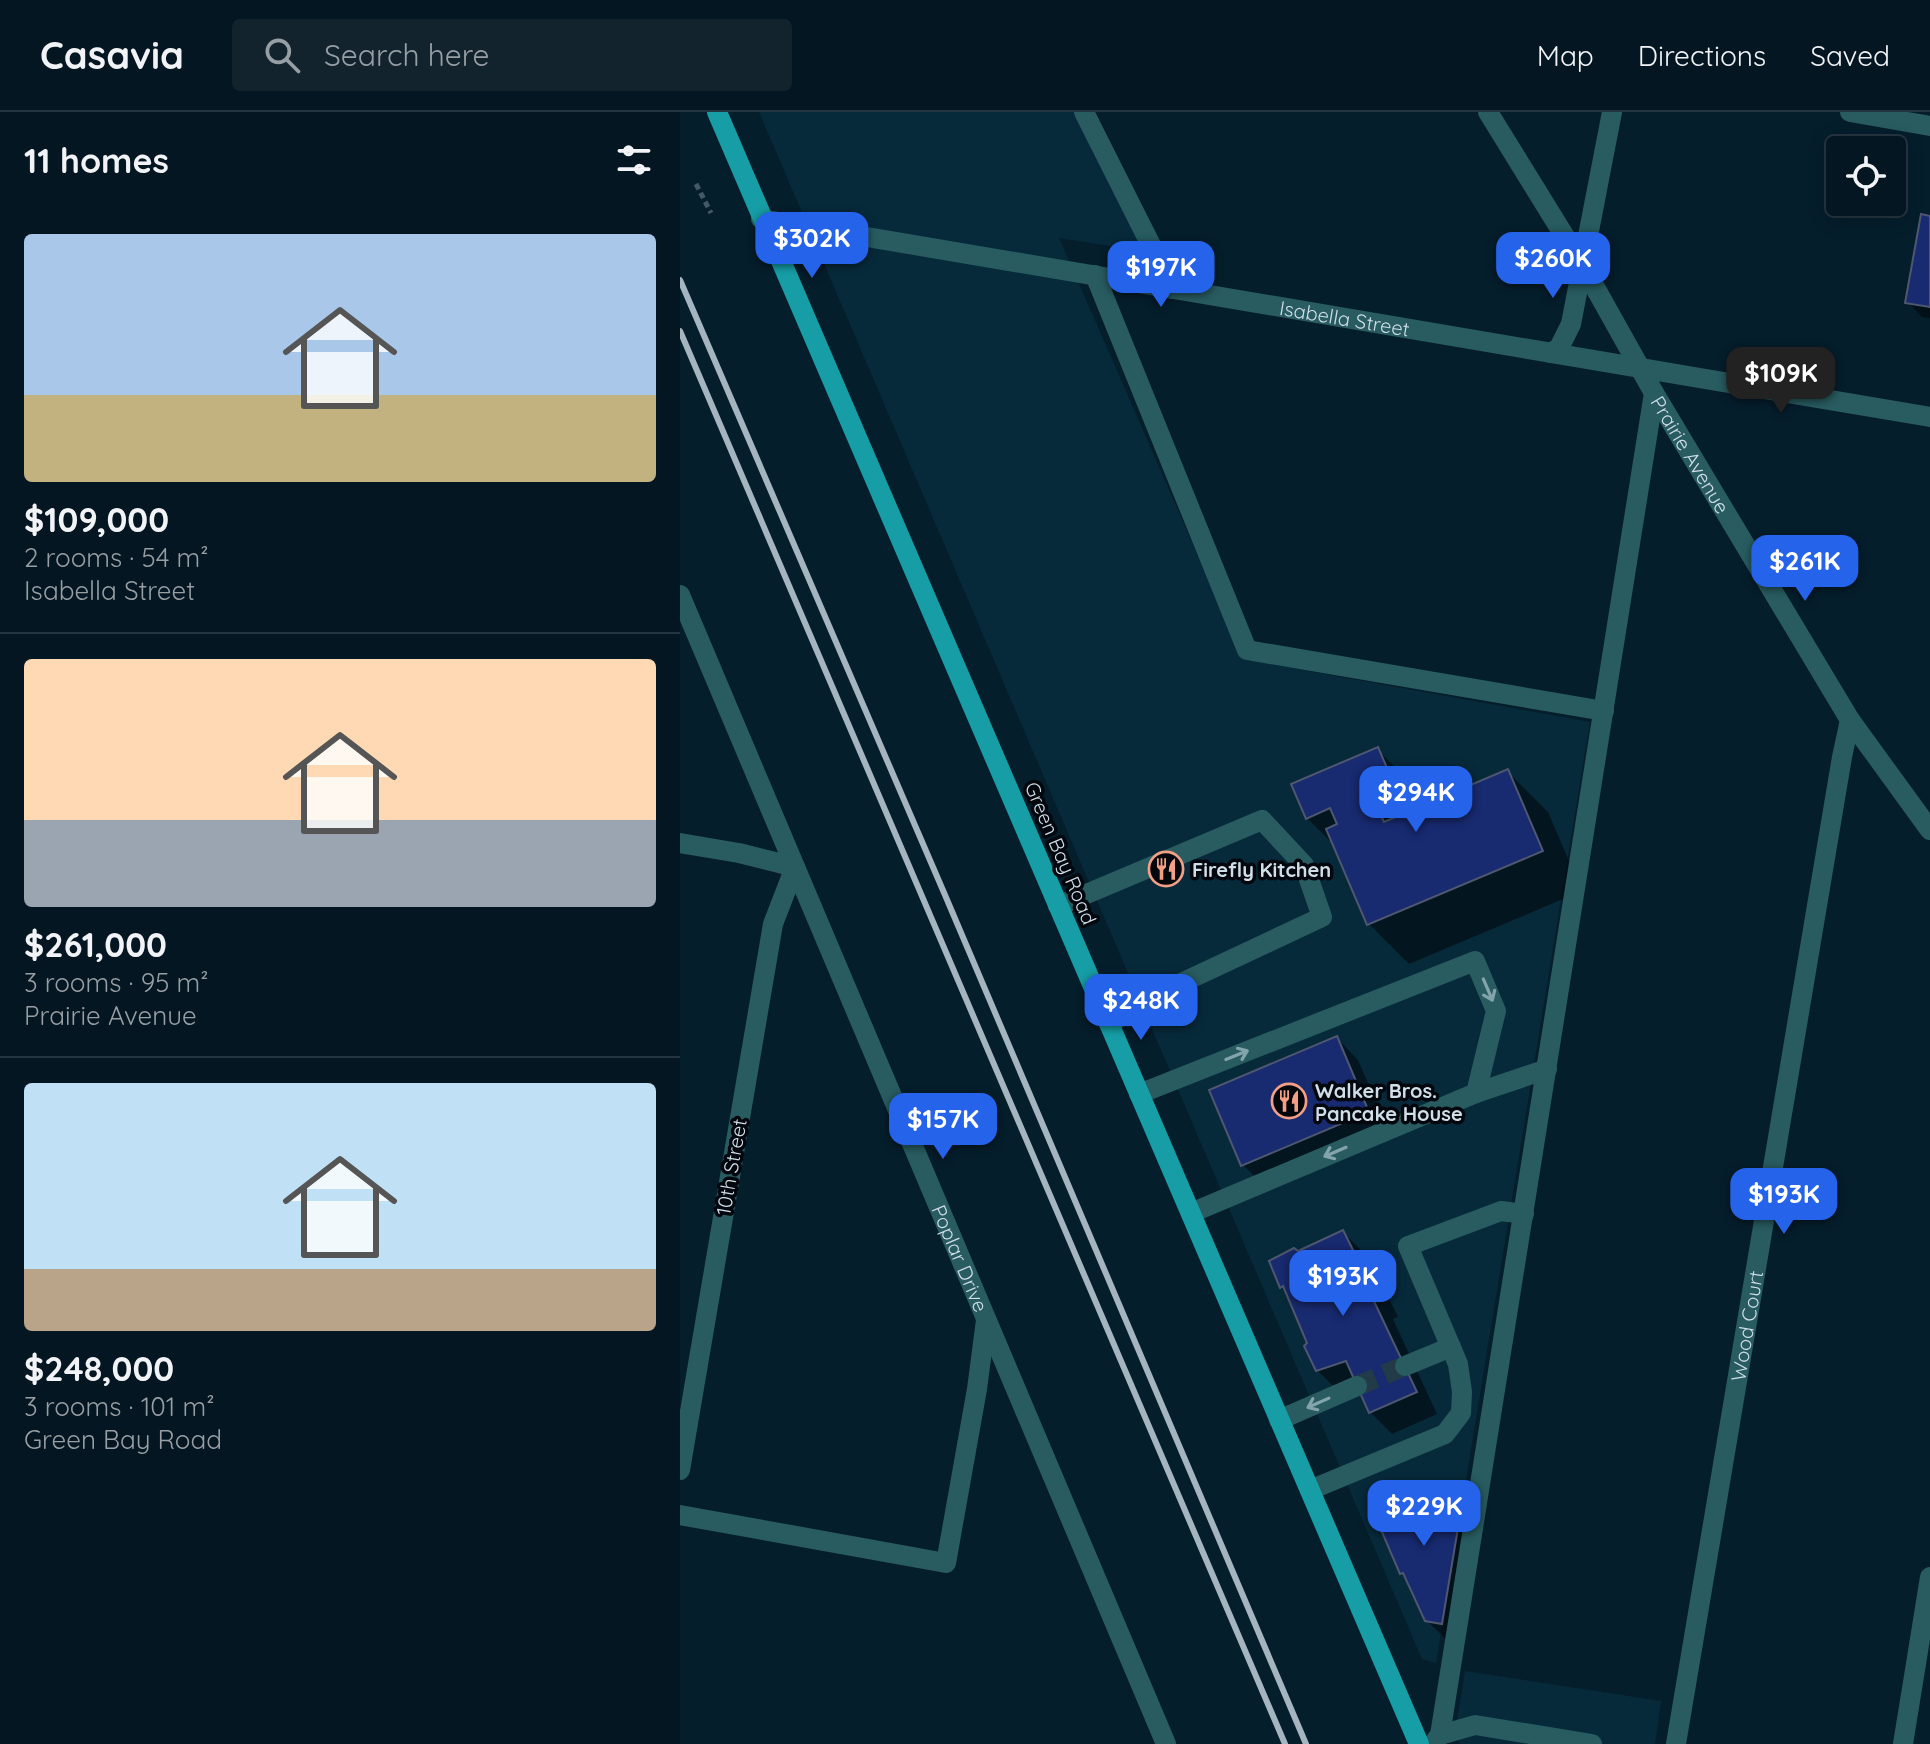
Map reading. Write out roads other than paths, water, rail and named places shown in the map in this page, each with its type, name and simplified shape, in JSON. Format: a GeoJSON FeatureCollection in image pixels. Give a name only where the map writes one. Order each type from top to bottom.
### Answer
{"type":"FeatureCollection","features":[{"type":"Feature","properties":{"kind":"main road","name":"Green Bay Road"},"geometry":{"type":"LineString","coordinates":[[717,112],[1419,1744]]}},
{"type":"Feature","properties":{"kind":"street"},"geometry":{"type":"LineString","coordinates":[[1084,112],[1173,289]]}},
{"type":"Feature","properties":{"kind":"street","name":"Prairie Avenue"},"geometry":{"type":"LineString","coordinates":[[1488,112],[1583,266],[1654,393],[1850,720],[1930,830]]}},
{"type":"Feature","properties":{"kind":"street"},"geometry":{"type":"LineString","coordinates":[[1550,353],[1559,348],[1571,324],[1612,112]]}},
{"type":"Feature","properties":{"kind":"street"},"geometry":{"type":"LineString","coordinates":[[1850,112],[1930,126]]}},
{"type":"Feature","properties":{"kind":"street","name":"Isabella Street"},"geometry":{"type":"LineString","coordinates":[[761,219],[1930,417]]}},
{"type":"Feature","properties":{"kind":"street"},"geometry":{"type":"LineString","coordinates":[[1095,275],[1247,650],[1604,711]]}},
{"type":"Feature","properties":{"kind":"street"},"geometry":{"type":"LineString","coordinates":[[1592,1744],[1475,1725],[1436,1739],[1524,1214],[1654,393]]}},
{"type":"Feature","properties":{"kind":"street","name":"Poplar Drive"},"geometry":{"type":"LineString","coordinates":[[680,595],[1166,1744]]}},
{"type":"Feature","properties":{"kind":"street","name":"Wood Court"},"geometry":{"type":"LineString","coordinates":[[1676,1744],[1850,720]]}},
{"type":"Feature","properties":{"kind":"street"},"geometry":{"type":"LineString","coordinates":[[1058,906],[1262,820],[1304,865],[1322,917],[1162,992],[1109,1024]]}},
{"type":"Feature","properties":{"kind":"street"},"geometry":{"type":"LineString","coordinates":[[680,843],[795,867]]}},
{"type":"Feature","properties":{"kind":"street","name":"10th Street"},"geometry":{"type":"LineString","coordinates":[[680,1470],[773,924],[795,867]]}},
{"type":"Feature","properties":{"kind":"street"},"geometry":{"type":"LineString","coordinates":[[1139,1094],[1475,961],[1496,1011],[1476,1093]]}},
{"type":"Feature","properties":{"kind":"street"},"geometry":{"type":"LineString","coordinates":[[1191,1213],[1476,1093],[1547,1069]]}},
{"type":"Feature","properties":{"kind":"street"},"geometry":{"type":"LineString","coordinates":[[1310,1490],[1445,1434],[1461,1413],[1458,1364],[1408,1246],[1501,1211],[1524,1214]]}},
{"type":"Feature","properties":{"kind":"street"},"geometry":{"type":"LineString","coordinates":[[680,1515],[946,1563],[987,1319]]}},
{"type":"Feature","properties":{"kind":"street"},"geometry":{"type":"LineString","coordinates":[[1405,1366],[1451,1347]]}},
{"type":"Feature","properties":{"kind":"street"},"geometry":{"type":"LineString","coordinates":[[1279,1420],[1357,1386]]}},
{"type":"Feature","properties":{"kind":"street"},"geometry":{"type":"LineString","coordinates":[[1903,1744],[1930,1577]]}},
{"type":"Feature","properties":{"kind":"tunnel"},"geometry":{"type":"LineString","coordinates":[[1357,1386],[1405,1366]]}},
{"type":"Feature","properties":{"kind":"railway"},"geometry":{"type":"LineString","coordinates":[[680,280],[1306,1744]]}},
{"type":"Feature","properties":{"kind":"railway"},"geometry":{"type":"LineString","coordinates":[[680,331],[1285,1744]]}},
{"type":"Feature","properties":{"kind":"place","name":"Firefly Kitchen"},"geometry":{"type":"Point","coordinates":[1166,869]}},
{"type":"Feature","properties":{"kind":"place","name":"Walker Bros. Pancake House"},"geometry":{"type":"Point","coordinates":[1289,1101]}}]}
